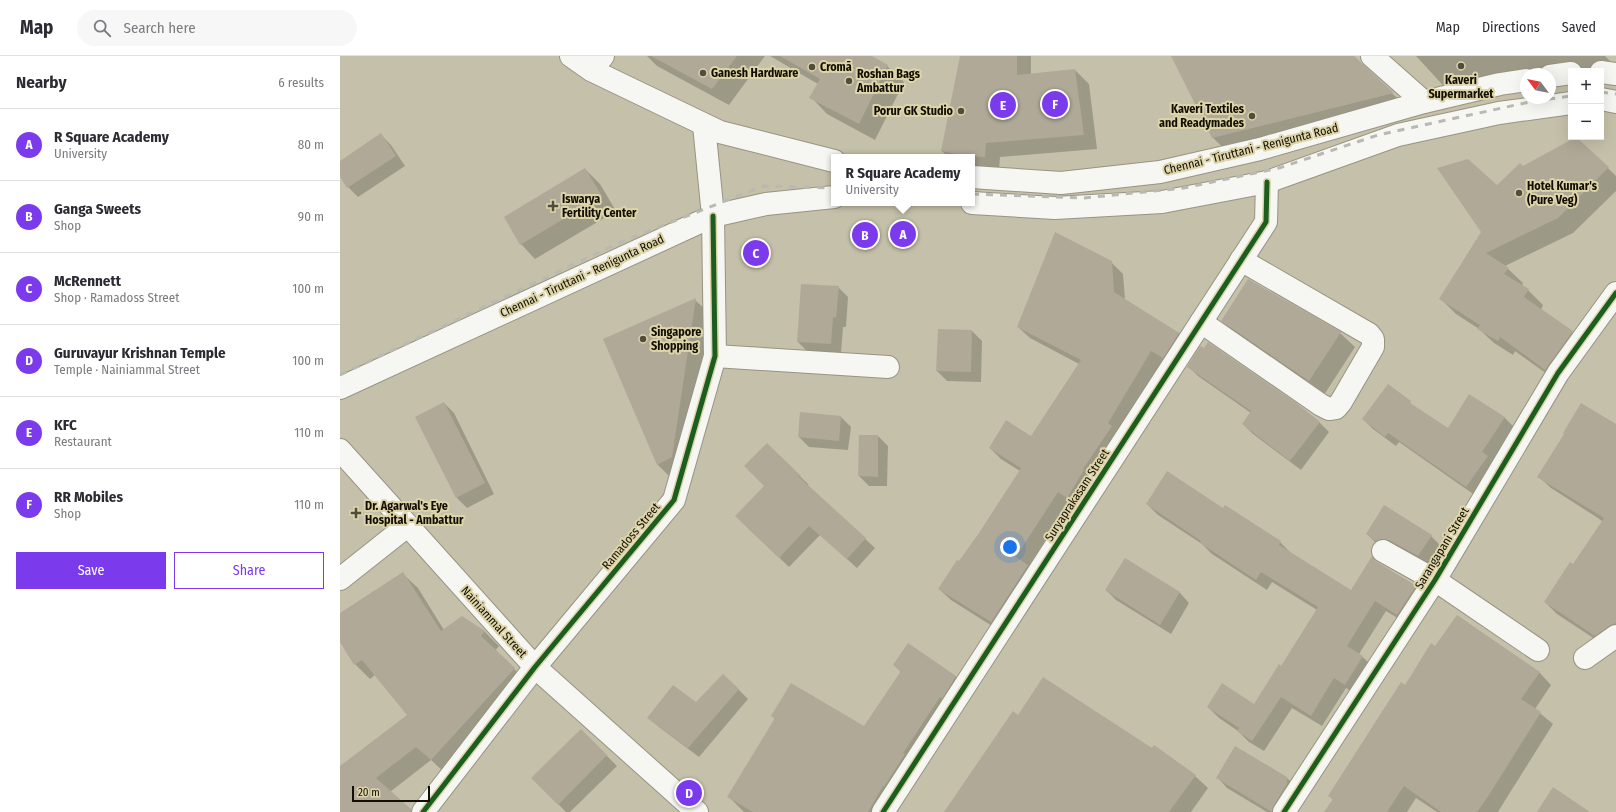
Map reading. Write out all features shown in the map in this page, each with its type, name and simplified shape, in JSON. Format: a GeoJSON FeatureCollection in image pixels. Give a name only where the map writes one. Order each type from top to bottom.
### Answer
{"type":"FeatureCollection","features":[{"type":"Feature","properties":{"kind":"main road"},"geometry":{"type":"LineString","coordinates":[[571,56],[597,63],[704,125],[720,132],[831,160]]}},
{"type":"Feature","properties":{"kind":"main road"},"geometry":{"type":"LineString","coordinates":[[1372,56],[1424,102]]}},
{"type":"Feature","properties":{"kind":"main road"},"geometry":{"type":"LineString","coordinates":[[1604,72],[1616,74]]}},
{"type":"Feature","properties":{"kind":"main road"},"geometry":{"type":"LineString","coordinates":[[1556,75],[1568,73]]}},
{"type":"Feature","properties":{"kind":"main road","name":"Chennai - Tiruttani - Renigunta Road"},"geometry":{"type":"LineString","coordinates":[[975,177],[1061,183],[1160,172],[1260,149],[1424,102],[1500,84],[1520,81]]}},
{"type":"Feature","properties":{"kind":"main road"},"geometry":{"type":"LineString","coordinates":[[1604,100],[1616,102]]}},
{"type":"Feature","properties":{"kind":"main road"},"geometry":{"type":"LineString","coordinates":[[975,203],[1054,208],[1162,202],[1267,182],[1398,135],[1499,113],[1568,103]]}},
{"type":"Feature","properties":{"kind":"main road","name":"Ramadoss Street"},"geometry":{"type":"LineString","coordinates":[[423,812],[535,667],[674,500],[715,356],[713,216],[704,125]]}},
{"type":"Feature","properties":{"kind":"main road","name":"Suryaprakasam Street"},"geometry":{"type":"LineString","coordinates":[[883,812],[1266,222],[1267,182]]}},
{"type":"Feature","properties":{"kind":"main road","name":"Chennai - Tiruttani - Renigunta Road"},"geometry":{"type":"LineString","coordinates":[[340,388],[713,216],[766,204],[831,197]]}},
{"type":"Feature","properties":{"kind":"main road"},"geometry":{"type":"LineString","coordinates":[[1201,322],[1321,405],[1329,409],[1336,408],[1340,402],[1373,347],[1373,339],[1369,334],[1241,260]]}},
{"type":"Feature","properties":{"kind":"main road","name":"Sarangapani Street"},"geometry":{"type":"LineString","coordinates":[[1284,812],[1435,580],[1558,373],[1616,293]]}},
{"type":"Feature","properties":{"kind":"main road"},"geometry":{"type":"LineString","coordinates":[[715,356],[888,367]]}},
{"type":"Feature","properties":{"kind":"main road","name":"Nainiammal Street"},"geometry":{"type":"LineString","coordinates":[[340,450],[535,667],[697,812]]}},
{"type":"Feature","properties":{"kind":"main road"},"geometry":{"type":"LineString","coordinates":[[340,579],[407,526]]}},
{"type":"Feature","properties":{"kind":"main road"},"geometry":{"type":"LineString","coordinates":[[1383,551],[1435,580],[1538,650]]}},
{"type":"Feature","properties":{"kind":"main road"},"geometry":{"type":"LineString","coordinates":[[1585,658],[1616,636]]}},
{"type":"Feature","properties":{"kind":"building","name":"Ganesh Hardware"},"geometry":{"type":"Polygon","coordinates":[[[651,56],[737,56],[712,89],[651,56]]]}},
{"type":"Feature","properties":{"kind":"building","name":"Roshan Bags Ambattur"},"geometry":{"type":"Polygon","coordinates":[[[780,56],[872,56],[888,65],[859,124],[809,98],[820,79],[780,56]]]}},
{"type":"Feature","properties":{"kind":"building"},"geometry":{"type":"Polygon","coordinates":[[[960,56],[1017,56],[1017,75],[1075,69],[1084,135],[986,143],[985,157],[975,156],[975,154],[957,154],[941,151],[960,56]]]}},
{"type":"Feature","properties":{"kind":"building","name":"Kaveri Textiles and Readymades"},"geometry":{"type":"Polygon","coordinates":[[[1171,56],[1354,56],[1394,93],[1212,138],[1171,56]]]}},
{"type":"Feature","properties":{"kind":"building"},"geometry":{"type":"Polygon","coordinates":[[[381,133],[396,156],[347,188],[340,177],[340,161],[381,133]]]}},
{"type":"Feature","properties":{"kind":"building"},"geometry":{"type":"Polygon","coordinates":[[[1571,140],[1579,140],[1609,167],[1558,218],[1486,253],[1509,268],[1504,274],[1529,289],[1524,297],[1573,331],[1545,370],[1500,337],[1498,341],[1477,329],[1480,325],[1439,299],[1481,232],[1437,168],[1468,159],[1497,185],[1520,163],[1523,166],[1571,140]]]}},
{"type":"Feature","properties":{"kind":"building","name":"Iswarya Fertility Center"},"geometry":{"type":"Polygon","coordinates":[[[585,168],[602,196],[520,245],[504,217],[585,168]]]}},
{"type":"Feature","properties":{"kind":"building"},"geometry":{"type":"Polygon","coordinates":[[[1055,232],[1112,261],[1114,292],[1179,333],[1163,358],[1151,351],[1108,423],[1112,426],[1083,469],[1084,470],[1067,498],[1058,492],[1016,557],[1028,565],[991,622],[938,589],[957,560],[959,561],[979,533],[1021,468],[989,448],[1006,420],[1031,436],[1081,360],[1017,327],[1055,232]]]}},
{"type":"Feature","properties":{"kind":"building"},"geometry":{"type":"Polygon","coordinates":[[[1248,279],[1341,332],[1309,381],[1221,321],[1248,279]]]}},
{"type":"Feature","properties":{"kind":"building"},"geometry":{"type":"Polygon","coordinates":[[[801,284],[839,286],[836,318],[833,317],[831,344],[797,342],[801,284]]]}},
{"type":"Feature","properties":{"kind":"building"},"geometry":{"type":"Polygon","coordinates":[[[696,298],[672,457],[657,465],[603,339],[696,298]]]}},
{"type":"Feature","properties":{"kind":"building"},"geometry":{"type":"Polygon","coordinates":[[[938,329],[972,330],[971,372],[936,371],[938,329]]]}},
{"type":"Feature","properties":{"kind":"building"},"geometry":{"type":"Polygon","coordinates":[[[1208,342],[1295,402],[1320,422],[1290,461],[1242,424],[1251,411],[1187,367],[1200,346],[1204,348],[1208,342]]]}},
{"type":"Feature","properties":{"kind":"building"},"geometry":{"type":"Polygon","coordinates":[[[1388,384],[1411,401],[1410,403],[1448,428],[1469,394],[1505,417],[1482,452],[1488,456],[1466,487],[1388,433],[1385,437],[1362,419],[1388,384]]]}},
{"type":"Feature","properties":{"kind":"building"},"geometry":{"type":"Polygon","coordinates":[[[444,402],[485,483],[456,498],[415,417],[444,402]]]}},
{"type":"Feature","properties":{"kind":"building"},"geometry":{"type":"Polygon","coordinates":[[[1581,403],[1616,424],[1616,623],[1595,636],[1544,602],[1570,562],[1573,564],[1604,518],[1537,477],[1564,434],[1563,433],[1581,403]]]}},
{"type":"Feature","properties":{"kind":"building"},"geometry":{"type":"Polygon","coordinates":[[[800,412],[841,416],[839,441],[798,437],[800,412]]]}},
{"type":"Feature","properties":{"kind":"building"},"geometry":{"type":"Polygon","coordinates":[[[859,435],[878,435],[878,477],[858,476],[859,435]]]}},
{"type":"Feature","properties":{"kind":"building"},"geometry":{"type":"Polygon","coordinates":[[[767,443],[801,476],[798,476],[866,538],[847,559],[809,526],[779,558],[735,516],[764,486],[744,466],[767,443]]]}},
{"type":"Feature","properties":{"kind":"building"},"geometry":{"type":"Polygon","coordinates":[[[1167,471],[1223,508],[1225,505],[1281,541],[1279,545],[1351,590],[1372,556],[1377,562],[1416,586],[1397,615],[1375,601],[1347,646],[1363,656],[1345,685],[1334,678],[1311,716],[1281,697],[1252,741],[1237,731],[1239,728],[1207,707],[1222,683],[1254,704],[1279,664],[1281,666],[1318,607],[1261,572],[1256,580],[1200,543],[1201,541],[1146,504],[1167,471]]]}},
{"type":"Feature","properties":{"kind":"building"},"geometry":{"type":"Polygon","coordinates":[[[1384,505],[1432,535],[1418,556],[1389,540],[1382,539],[1376,541],[1366,534],[1384,505]]]}},
{"type":"Feature","properties":{"kind":"building"},"geometry":{"type":"Polygon","coordinates":[[[1125,558],[1180,592],[1160,625],[1105,590],[1125,558]]]}},
{"type":"Feature","properties":{"kind":"building"},"geometry":{"type":"Polygon","coordinates":[[[403,572],[441,631],[462,616],[485,631],[481,636],[515,668],[431,760],[416,747],[376,778],[411,809],[411,812],[340,812],[340,766],[407,715],[362,660],[354,665],[340,642],[340,613],[403,572]]]}},
{"type":"Feature","properties":{"kind":"building"},"geometry":{"type":"Polygon","coordinates":[[[1457,615],[1540,672],[1521,699],[1541,712],[1489,795],[1477,812],[1441,812],[1404,786],[1387,812],[1324,812],[1333,799],[1328,796],[1401,682],[1405,685],[1431,643],[1435,646],[1457,615]]]}},
{"type":"Feature","properties":{"kind":"building"},"geometry":{"type":"Polygon","coordinates":[[[908,643],[956,676],[942,699],[940,697],[903,753],[905,754],[884,787],[883,786],[868,812],[753,812],[727,797],[775,718],[771,716],[791,683],[864,726],[901,671],[893,665],[908,643]]]}},
{"type":"Feature","properties":{"kind":"building"},"geometry":{"type":"Polygon","coordinates":[[[723,674],[739,689],[688,748],[647,718],[673,685],[696,702],[723,674]]]}},
{"type":"Feature","properties":{"kind":"building"},"geometry":{"type":"Polygon","coordinates":[[[1043,677],[1152,748],[1154,745],[1196,775],[1169,812],[944,812],[1013,711],[1018,715],[1043,677]]]}},
{"type":"Feature","properties":{"kind":"building"},"geometry":{"type":"Polygon","coordinates":[[[581,729],[607,755],[558,805],[531,778],[581,729]]]}},
{"type":"Feature","properties":{"kind":"building"},"geometry":{"type":"Polygon","coordinates":[[[1235,746],[1287,777],[1287,784],[1274,805],[1272,812],[1216,778],[1235,746]]]}},
{"type":"Feature","properties":{"kind":"building"},"geometry":{"type":"Polygon","coordinates":[[[1553,787],[1590,812],[1537,812],[1553,787]]]}},
{"type":"Feature","properties":{"kind":"railway"},"geometry":{"type":"LineString","coordinates":[[1604,92],[1616,94]]}},
{"type":"Feature","properties":{"kind":"railway"},"geometry":{"type":"LineString","coordinates":[[975,194],[1084,198],[1184,188],[1279,168],[1378,135],[1534,101],[1568,96]]}},
{"type":"Feature","properties":{"kind":"railway"},"geometry":{"type":"LineString","coordinates":[[340,375],[621,242],[763,186],[831,188]]}},
{"type":"Feature","properties":{"kind":"cycle path"},"geometry":{"type":"LineString","coordinates":[[883,812],[1266,222],[1267,182]]}},
{"type":"Feature","properties":{"kind":"cycle path"},"geometry":{"type":"LineString","coordinates":[[423,812],[535,667],[674,500],[715,356],[713,216]]}},
{"type":"Feature","properties":{"kind":"cycle path"},"geometry":{"type":"LineString","coordinates":[[1284,812],[1435,580],[1558,373],[1616,293]]}},
{"type":"Feature","properties":{"kind":"place","name":"Kaveri Supermarket"},"geometry":{"type":"Point","coordinates":[1461,66]}},
{"type":"Feature","properties":{"kind":"place","name":"Cromā"},"geometry":{"type":"Point","coordinates":[812,67]}},
{"type":"Feature","properties":{"kind":"place","name":"Ganesh Hardware"},"geometry":{"type":"Point","coordinates":[703,73]}},
{"type":"Feature","properties":{"kind":"place","name":"Roshan Bags Ambattur"},"geometry":{"type":"Point","coordinates":[849,81]}},
{"type":"Feature","properties":{"kind":"place","name":"RR Mobiles"},"geometry":{"type":"Point","coordinates":[1055,104]}},
{"type":"Feature","properties":{"kind":"place","name":"KFC"},"geometry":{"type":"Point","coordinates":[1003,105]}},
{"type":"Feature","properties":{"kind":"place","name":"Porur GK Studio"},"geometry":{"type":"Point","coordinates":[961,111]}},
{"type":"Feature","properties":{"kind":"place","name":"Kaveri Textiles and Readymades"},"geometry":{"type":"Point","coordinates":[1252,116]}},
{"type":"Feature","properties":{"kind":"place","name":"Hotel Kumar's (Pure Veg)"},"geometry":{"type":"Point","coordinates":[1519,193]}},
{"type":"Feature","properties":{"kind":"place","name":"Iswarya Fertility Center"},"geometry":{"type":"Point","coordinates":[553,206]}},
{"type":"Feature","properties":{"kind":"place","name":"R Square Academy"},"geometry":{"type":"Point","coordinates":[903,234]}},
{"type":"Feature","properties":{"kind":"place","name":"Ganga Sweets"},"geometry":{"type":"Point","coordinates":[865,235]}},
{"type":"Feature","properties":{"kind":"place","name":"McRennett"},"geometry":{"type":"Point","coordinates":[756,253]}},
{"type":"Feature","properties":{"kind":"place","name":"Singapore Shopping"},"geometry":{"type":"Point","coordinates":[643,339]}},
{"type":"Feature","properties":{"kind":"place","name":"Dr. Agarwal's Eye Hospital - Ambattur"},"geometry":{"type":"Point","coordinates":[356,513]}},
{"type":"Feature","properties":{"kind":"place","name":"Guruvayur Krishnan Temple"},"geometry":{"type":"Point","coordinates":[689,793]}}]}
